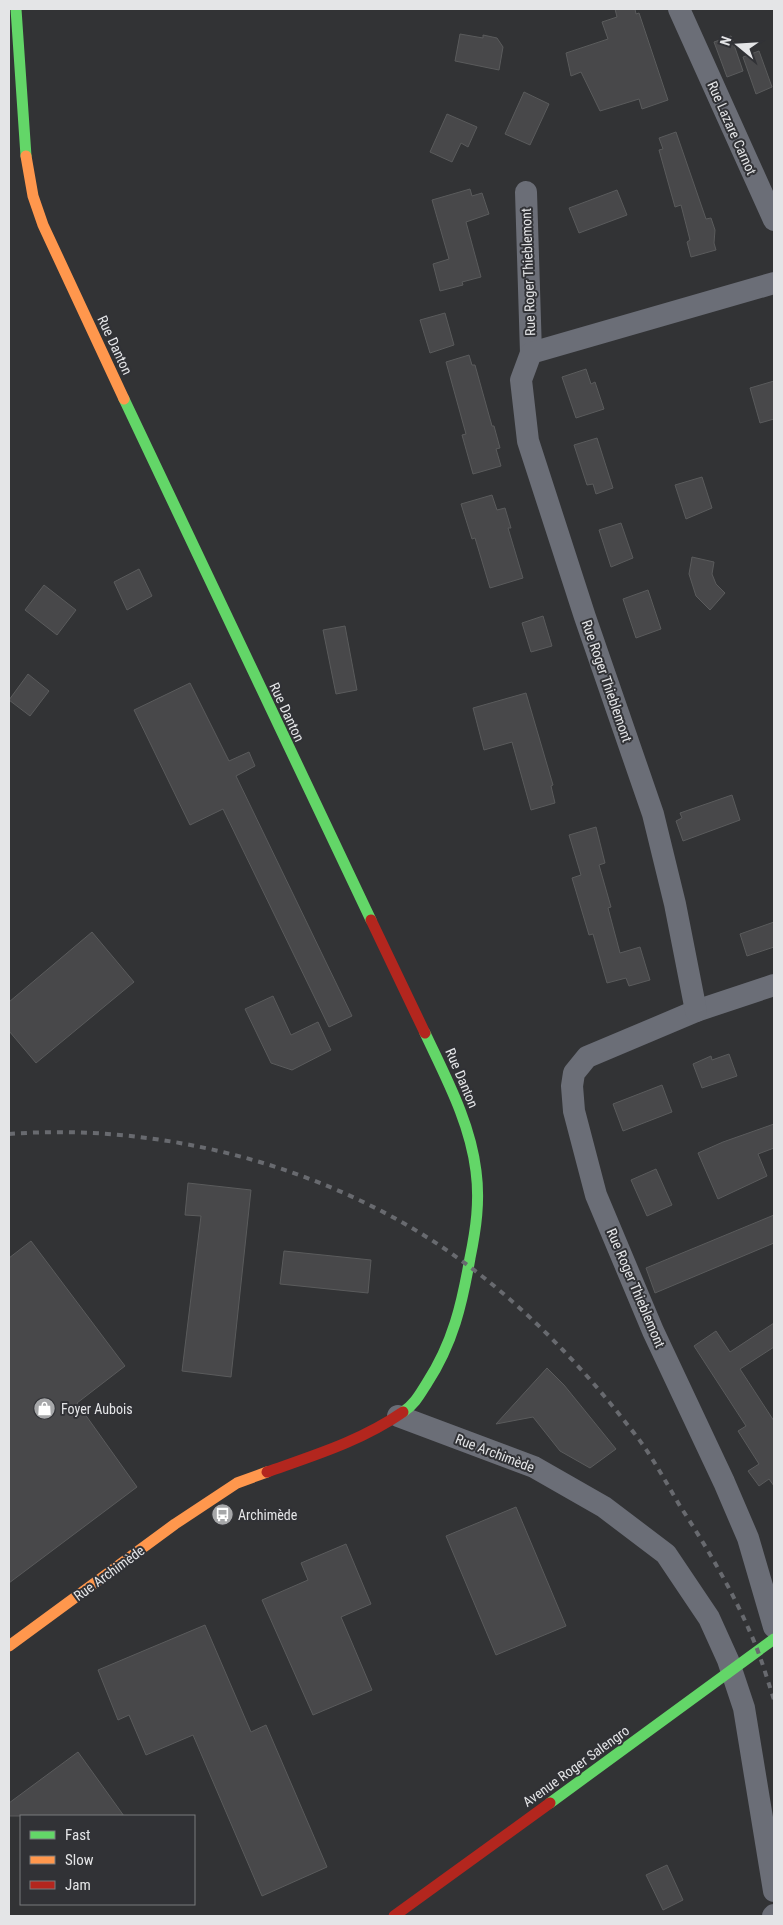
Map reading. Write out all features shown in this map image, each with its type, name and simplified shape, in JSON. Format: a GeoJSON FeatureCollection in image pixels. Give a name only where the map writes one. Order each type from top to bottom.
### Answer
{"type":"FeatureCollection","features":[{"type":"Feature","properties":{"kind":"street","name":"Rue Danton"},"geometry":{"type":"LineString","coordinates":[[16,9],[15,53],[26,162],[43,225],[321,817],[457,1100],[469,1136],[476,1170],[478,1196],[476,1227],[462,1304],[441,1361],[413,1405],[398,1416]]}},
{"type":"Feature","properties":{"kind":"street","name":"Rue Lazare Carnot"},"geometry":{"type":"LineString","coordinates":[[679,9],[774,220]]}},
{"type":"Feature","properties":{"kind":"street","name":"Rue Roger Thieblemont"},"geometry":{"type":"LineString","coordinates":[[526,192],[530,353],[521,380],[528,441],[585,617],[653,814],[675,904],[696,1011]]}},
{"type":"Feature","properties":{"kind":"street","name":"Rue Roger Thieblemont"},"geometry":{"type":"LineString","coordinates":[[530,353],[774,283]]}},
{"type":"Feature","properties":{"kind":"street","name":"Rue Roger Thieblemont"},"geometry":{"type":"LineString","coordinates":[[774,985],[696,1011],[587,1056],[574,1073],[572,1086],[574,1111],[596,1195],[653,1331],[724,1482],[748,1538],[774,1627]]}},
{"type":"Feature","properties":{"kind":"street","name":"Rue Archimède"},"geometry":{"type":"LineString","coordinates":[[9,1646],[175,1524],[237,1483],[358,1438],[383,1426],[398,1416],[534,1467],[604,1506],[666,1554],[709,1618],[728,1660],[744,1708],[774,1891]]}},
{"type":"Feature","properties":{"kind":"street","name":"Avenue Roger Salengro"},"geometry":{"type":"LineString","coordinates":[[394,1916],[774,1639]]}},
{"type":"Feature","properties":{"kind":"building"},"geometry":{"type":"Polygon","coordinates":[[[615,9],[635,9],[636,14],[639,13],[668,100],[642,109],[639,99],[600,111],[581,72],[571,76],[566,53],[608,39],[602,22],[617,17],[615,9]]]}},
{"type":"Feature","properties":{"kind":"building"},"geometry":{"type":"Polygon","coordinates":[[[460,34],[483,38],[483,35],[497,38],[503,47],[499,70],[455,61],[460,34]]]}},
{"type":"Feature","properties":{"kind":"building"},"geometry":{"type":"Polygon","coordinates":[[[731,36],[743,71],[727,77],[714,42],[731,36]]]}},
{"type":"Feature","properties":{"kind":"building"},"geometry":{"type":"Polygon","coordinates":[[[759,51],[772,87],[756,94],[743,57],[759,51]]]}},
{"type":"Feature","properties":{"kind":"building"},"geometry":{"type":"Polygon","coordinates":[[[524,92],[549,104],[530,145],[505,134],[524,92]]]}},
{"type":"Feature","properties":{"kind":"building"},"geometry":{"type":"Polygon","coordinates":[[[447,114],[477,127],[468,147],[461,143],[452,162],[430,152],[447,114]]]}},
{"type":"Feature","properties":{"kind":"building"},"geometry":{"type":"Polygon","coordinates":[[[676,132],[706,219],[711,218],[715,230],[714,243],[716,250],[691,257],[687,242],[690,240],[681,205],[675,207],[659,150],[663,149],[659,138],[676,132]]]}},
{"type":"Feature","properties":{"kind":"building"},"geometry":{"type":"Polygon","coordinates":[[[470,189],[472,196],[482,193],[489,214],[466,222],[481,277],[462,282],[463,285],[440,291],[433,264],[449,259],[432,200],[470,189]]]}},
{"type":"Feature","properties":{"kind":"building"},"geometry":{"type":"Polygon","coordinates":[[[617,190],[627,215],[579,233],[569,208],[617,190]]]}},
{"type":"Feature","properties":{"kind":"building"},"geometry":{"type":"Polygon","coordinates":[[[445,313],[454,345],[430,353],[420,320],[445,313]]]}},
{"type":"Feature","properties":{"kind":"building"},"geometry":{"type":"Polygon","coordinates":[[[469,355],[472,365],[475,365],[492,426],[494,426],[500,448],[496,449],[501,466],[473,474],[462,435],[466,434],[446,362],[469,355]]]}},
{"type":"Feature","properties":{"kind":"building"},"geometry":{"type":"Polygon","coordinates":[[[586,369],[591,384],[595,382],[604,409],[576,418],[562,377],[586,369]]]}},
{"type":"Feature","properties":{"kind":"building"},"geometry":{"type":"Polygon","coordinates":[[[774,381],[774,419],[760,423],[750,388],[774,381]]]}},
{"type":"Feature","properties":{"kind":"building"},"geometry":{"type":"Polygon","coordinates":[[[597,438],[613,488],[596,494],[593,484],[587,485],[574,445],[597,438]]]}},
{"type":"Feature","properties":{"kind":"building"},"geometry":{"type":"Polygon","coordinates":[[[702,477],[712,508],[686,519],[675,485],[702,477]]]}},
{"type":"Feature","properties":{"kind":"building"},"geometry":{"type":"Polygon","coordinates":[[[492,495],[497,510],[505,508],[511,528],[508,528],[523,578],[490,588],[475,538],[472,539],[461,504],[492,495]]]}},
{"type":"Feature","properties":{"kind":"building"},"geometry":{"type":"Polygon","coordinates":[[[621,523],[633,558],[611,567],[599,530],[621,523]]]}},
{"type":"Feature","properties":{"kind":"building"},"geometry":{"type":"Polygon","coordinates":[[[692,557],[714,562],[712,574],[716,584],[725,593],[710,610],[696,596],[689,574],[692,557]]]}},
{"type":"Feature","properties":{"kind":"building"},"geometry":{"type":"Polygon","coordinates":[[[139,569],[152,596],[127,610],[114,582],[139,569]]]}},
{"type":"Feature","properties":{"kind":"building"},"geometry":{"type":"Polygon","coordinates":[[[44,585],[76,610],[57,635],[25,610],[44,585]]]}},
{"type":"Feature","properties":{"kind":"building"},"geometry":{"type":"Polygon","coordinates":[[[648,590],[661,629],[636,638],[623,599],[648,590]]]}},
{"type":"Feature","properties":{"kind":"building"},"geometry":{"type":"Polygon","coordinates":[[[543,616],[552,646],[531,652],[522,623],[543,616]]]}},
{"type":"Feature","properties":{"kind":"building"},"geometry":{"type":"Polygon","coordinates":[[[345,626],[357,690],[336,694],[323,630],[345,626]]]}},
{"type":"Feature","properties":{"kind":"building"},"geometry":{"type":"Polygon","coordinates":[[[28,674],[49,691],[30,716],[9,700],[28,674]]]}},
{"type":"Feature","properties":{"kind":"building"},"geometry":{"type":"Polygon","coordinates":[[[190,683],[229,761],[249,752],[255,766],[236,776],[352,1016],[329,1027],[223,809],[190,825],[134,710],[190,683]]]}},
{"type":"Feature","properties":{"kind":"building"},"geometry":{"type":"Polygon","coordinates":[[[526,693],[553,785],[551,786],[555,803],[531,810],[512,742],[484,750],[473,708],[526,693]]]}},
{"type":"Feature","properties":{"kind":"building"},"geometry":{"type":"Polygon","coordinates":[[[732,795],[740,820],[683,841],[676,821],[682,818],[680,813],[732,795]]]}},
{"type":"Feature","properties":{"kind":"building"},"geometry":{"type":"Polygon","coordinates":[[[596,827],[605,863],[599,865],[611,907],[608,908],[620,953],[640,947],[650,980],[629,986],[626,978],[607,983],[593,934],[589,935],[572,878],[581,875],[569,835],[596,827]]]}},
{"type":"Feature","properties":{"kind":"building"},"geometry":{"type":"Polygon","coordinates":[[[774,922],[774,947],[747,956],[740,934],[774,922]]]}},
{"type":"Feature","properties":{"kind":"building"},"geometry":{"type":"Polygon","coordinates":[[[92,932],[134,982],[36,1063],[9,1031],[9,1002],[92,932]]]}},
{"type":"Feature","properties":{"kind":"building"},"geometry":{"type":"Polygon","coordinates":[[[273,996],[291,1035],[318,1022],[331,1050],[292,1070],[271,1063],[245,1009],[273,996]]]}},
{"type":"Feature","properties":{"kind":"building"},"geometry":{"type":"Polygon","coordinates":[[[729,1054],[737,1076],[702,1088],[693,1064],[711,1056],[712,1060],[729,1054]]]}},
{"type":"Feature","properties":{"kind":"building"},"geometry":{"type":"Polygon","coordinates":[[[662,1085],[672,1112],[623,1131],[613,1104],[662,1085]]]}},
{"type":"Feature","properties":{"kind":"building"},"geometry":{"type":"Polygon","coordinates":[[[774,1124],[774,1148],[758,1154],[767,1176],[718,1199],[698,1153],[774,1124]]]}},
{"type":"Feature","properties":{"kind":"building"},"geometry":{"type":"Polygon","coordinates":[[[656,1169],[672,1205],[647,1216],[631,1180],[656,1169]]]}},
{"type":"Feature","properties":{"kind":"building"},"geometry":{"type":"Polygon","coordinates":[[[188,1183],[251,1190],[231,1377],[182,1371],[201,1216],[185,1215],[188,1183]]]}},
{"type":"Feature","properties":{"kind":"building"},"geometry":{"type":"Polygon","coordinates":[[[774,1215],[774,1243],[655,1293],[646,1268],[774,1215]]]}},
{"type":"Feature","properties":{"kind":"building","name":"Foyer Aubois"},"geometry":{"type":"Polygon","coordinates":[[[31,1241],[125,1366],[77,1403],[137,1487],[9,1583],[9,1258],[31,1241]]]}},
{"type":"Feature","properties":{"kind":"building"},"geometry":{"type":"Polygon","coordinates":[[[284,1251],[371,1260],[368,1293],[280,1284],[284,1251]]]}},
{"type":"Feature","properties":{"kind":"building"},"geometry":{"type":"Polygon","coordinates":[[[774,1323],[774,1347],[740,1369],[774,1421],[774,1486],[769,1479],[759,1486],[748,1471],[759,1464],[738,1431],[746,1426],[694,1346],[716,1331],[730,1352],[774,1323]]]}},
{"type":"Feature","properties":{"kind":"building"},"geometry":{"type":"Polygon","coordinates":[[[547,1368],[564,1385],[616,1449],[590,1468],[560,1451],[533,1417],[496,1424],[547,1368]]]}},
{"type":"Feature","properties":{"kind":"building"},"geometry":{"type":"Polygon","coordinates":[[[516,1507],[566,1626],[496,1655],[446,1536],[516,1507]]]}},
{"type":"Feature","properties":{"kind":"building"},"geometry":{"type":"Polygon","coordinates":[[[346,1544],[371,1604],[341,1617],[372,1690],[313,1715],[262,1600],[308,1580],[301,1563],[346,1544]]]}},
{"type":"Feature","properties":{"kind":"building"},"geometry":{"type":"Polygon","coordinates":[[[205,1625],[251,1732],[266,1725],[327,1867],[262,1896],[193,1735],[146,1755],[129,1715],[118,1720],[98,1670],[205,1625]]]}},
{"type":"Feature","properties":{"kind":"building"},"geometry":{"type":"Polygon","coordinates":[[[78,1752],[123,1815],[9,1816],[9,1803],[78,1752]]]}},
{"type":"Feature","properties":{"kind":"building"},"geometry":{"type":"Polygon","coordinates":[[[667,1865],[683,1900],[663,1910],[646,1875],[667,1865]]]}},
{"type":"Feature","properties":{"kind":"railway"},"geometry":{"type":"LineString","coordinates":[[9,1134],[68,1132],[128,1136],[187,1144],[246,1158],[304,1177],[360,1200],[412,1228],[462,1261],[508,1298],[552,1338],[612,1405],[637,1437],[709,1552],[735,1599],[757,1649],[774,1700]]}},
{"type":"Feature","properties":{"kind":"traffic: fast"},"geometry":{"type":"LineString","coordinates":[[16,9],[26,156]]}},
{"type":"Feature","properties":{"kind":"traffic: fast"},"geometry":{"type":"LineString","coordinates":[[124,399],[371,920]]}},
{"type":"Feature","properties":{"kind":"traffic: fast"},"geometry":{"type":"LineString","coordinates":[[403,1412],[422,1391],[444,1353],[450,1338],[464,1291],[477,1215],[476,1171],[468,1135],[456,1100],[425,1033]]}},
{"type":"Feature","properties":{"kind":"traffic: fast"},"geometry":{"type":"LineString","coordinates":[[550,1803],[774,1639]]}},
{"type":"Feature","properties":{"kind":"traffic: slow"},"geometry":{"type":"LineString","coordinates":[[26,156],[33,196],[43,225],[124,399]]}},
{"type":"Feature","properties":{"kind":"traffic: slow"},"geometry":{"type":"LineString","coordinates":[[9,1646],[175,1524],[237,1483],[267,1472]]}},
{"type":"Feature","properties":{"kind":"traffic: jam"},"geometry":{"type":"LineString","coordinates":[[371,920],[425,1033]]}},
{"type":"Feature","properties":{"kind":"traffic: jam"},"geometry":{"type":"LineString","coordinates":[[267,1472],[354,1439],[403,1412]]}},
{"type":"Feature","properties":{"kind":"traffic: jam"},"geometry":{"type":"LineString","coordinates":[[394,1916],[550,1803]]}},
{"type":"Feature","properties":{"kind":"place","name":"Foyer Aubois"},"geometry":{"type":"Point","coordinates":[45,1409]}},
{"type":"Feature","properties":{"kind":"place","name":"Archimède"},"geometry":{"type":"Point","coordinates":[222,1515]}}]}
